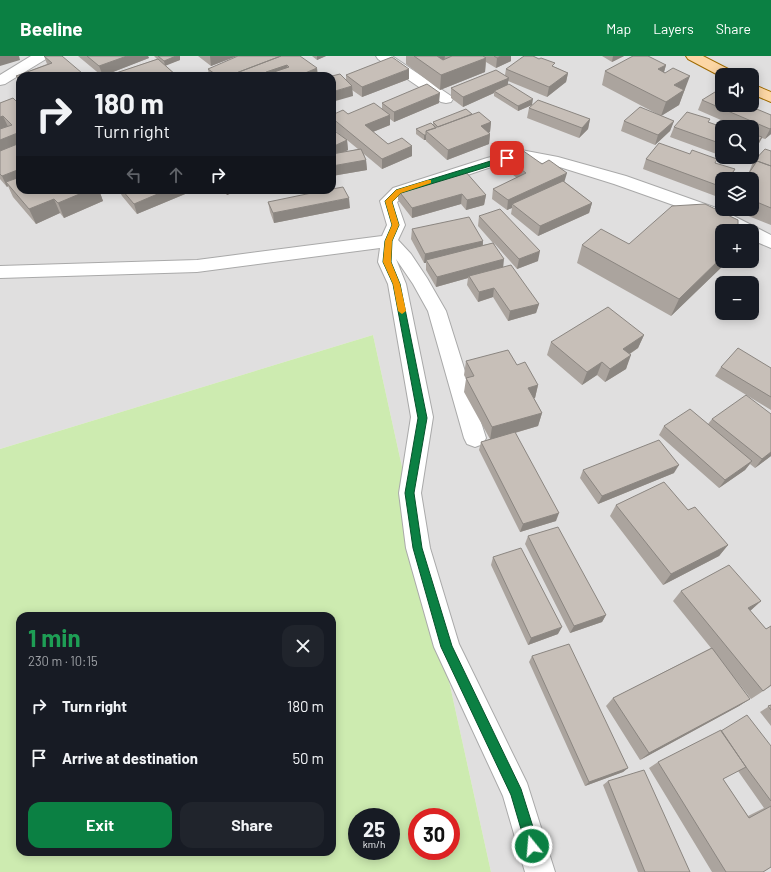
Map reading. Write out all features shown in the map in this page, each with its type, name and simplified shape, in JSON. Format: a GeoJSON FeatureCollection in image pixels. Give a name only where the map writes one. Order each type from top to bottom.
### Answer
{"type":"FeatureCollection","features":[{"type":"Feature","properties":{"kind":"main road"},"geometry":{"type":"LineString","coordinates":[[693,56],[716,68]]}},
{"type":"Feature","properties":{"kind":"main road"},"geometry":{"type":"LineString","coordinates":[[759,92],[771,98]]}},
{"type":"Feature","properties":{"kind":"street"},"geometry":{"type":"LineString","coordinates":[[0,81],[41,56]]}},
{"type":"Feature","properties":{"kind":"street"},"geometry":{"type":"LineString","coordinates":[[383,56],[446,99]]}},
{"type":"Feature","properties":{"kind":"street"},"geometry":{"type":"LineString","coordinates":[[540,872],[517,793],[447,647],[418,548],[410,493],[422,418],[396,284],[387,262],[389,241],[396,225],[388,201],[399,192],[493,161],[521,155],[552,160],[620,180],[716,214],[735,224]]}},
{"type":"Feature","properties":{"kind":"street"},"geometry":{"type":"LineString","coordinates":[[759,236],[771,242]]}},
{"type":"Feature","properties":{"kind":"street"},"geometry":{"type":"LineString","coordinates":[[0,272],[197,266],[389,241]]}},
{"type":"Feature","properties":{"kind":"street"},"geometry":{"type":"LineString","coordinates":[[389,241],[409,264],[437,311],[475,438]]}},
{"type":"Feature","properties":{"kind":"shaded area"},"geometry":{"type":"Polygon","coordinates":[[[0,56],[771,56],[771,872],[491,872],[373,335],[0,449],[0,56]]]}},
{"type":"Feature","properties":{"kind":"green space"},"geometry":{"type":"Polygon","coordinates":[[[373,335],[491,872],[0,872],[0,449],[373,335]]]}},
{"type":"Feature","properties":{"kind":"building"},"geometry":{"type":"Polygon","coordinates":[[[44,56],[62,56],[81,72],[27,72],[52,63],[44,56]]]}},
{"type":"Feature","properties":{"kind":"building"},"geometry":{"type":"Polygon","coordinates":[[[87,56],[127,56],[99,66],[87,56]]]}},
{"type":"Feature","properties":{"kind":"building"},"geometry":{"type":"Polygon","coordinates":[[[158,56],[176,56],[164,61],[158,56]]]}},
{"type":"Feature","properties":{"kind":"building"},"geometry":{"type":"Polygon","coordinates":[[[238,56],[281,56],[239,72],[212,72],[208,69],[238,56]]]}},
{"type":"Feature","properties":{"kind":"building"},"geometry":{"type":"Polygon","coordinates":[[[281,56],[300,56],[317,68],[308,72],[274,72],[289,67],[287,65],[266,72],[239,72],[281,56]]]}},
{"type":"Feature","properties":{"kind":"building"},"geometry":{"type":"Polygon","coordinates":[[[414,56],[437,56],[443,60],[452,56],[483,56],[486,58],[441,75],[414,56]]]}},
{"type":"Feature","properties":{"kind":"building"},"geometry":{"type":"Polygon","coordinates":[[[524,56],[533,56],[555,63],[552,66],[568,73],[549,87],[506,69],[524,56]]]}},
{"type":"Feature","properties":{"kind":"building"},"geometry":{"type":"Polygon","coordinates":[[[633,56],[648,56],[666,65],[658,69],[665,73],[673,68],[690,76],[674,85],[684,90],[666,102],[605,71],[633,56]]]}},
{"type":"Feature","properties":{"kind":"building"},"geometry":{"type":"Polygon","coordinates":[[[392,57],[409,69],[362,87],[346,75],[392,57]]]}},
{"type":"Feature","properties":{"kind":"building"},"geometry":{"type":"Polygon","coordinates":[[[158,59],[173,72],[119,72],[158,59]]]}},
{"type":"Feature","properties":{"kind":"building"},"geometry":{"type":"Polygon","coordinates":[[[496,70],[509,78],[463,97],[451,88],[496,70]]]}},
{"type":"Feature","properties":{"kind":"building"},"geometry":{"type":"Polygon","coordinates":[[[340,74],[352,86],[336,91],[336,75],[340,74]]]}},
{"type":"Feature","properties":{"kind":"building"},"geometry":{"type":"Polygon","coordinates":[[[427,84],[440,93],[394,112],[382,103],[427,84]]]}},
{"type":"Feature","properties":{"kind":"building"},"geometry":{"type":"Polygon","coordinates":[[[509,84],[533,99],[518,106],[494,91],[509,84]]]}},
{"type":"Feature","properties":{"kind":"building"},"geometry":{"type":"Polygon","coordinates":[[[715,92],[715,106],[702,100],[715,92]]]}},
{"type":"Feature","properties":{"kind":"building"},"geometry":{"type":"Polygon","coordinates":[[[13,98],[16,101],[16,134],[0,140],[0,129],[12,125],[3,116],[0,117],[0,103],[13,98]]]}},
{"type":"Feature","properties":{"kind":"building"},"geometry":{"type":"Polygon","coordinates":[[[538,100],[590,119],[582,128],[529,108],[538,100]]]}},
{"type":"Feature","properties":{"kind":"building"},"geometry":{"type":"Polygon","coordinates":[[[374,103],[390,115],[365,125],[388,144],[402,138],[412,146],[382,159],[336,121],[336,113],[343,110],[348,114],[374,103]]]}},
{"type":"Feature","properties":{"kind":"building"},"geometry":{"type":"Polygon","coordinates":[[[640,107],[674,121],[658,135],[624,121],[640,107]]]}},
{"type":"Feature","properties":{"kind":"building"},"geometry":{"type":"Polygon","coordinates":[[[466,109],[472,114],[438,127],[433,122],[466,109]]]}},
{"type":"Feature","properties":{"kind":"building"},"geometry":{"type":"Polygon","coordinates":[[[759,110],[771,115],[771,128],[770,129],[759,124],[759,120],[749,120],[730,112],[759,112],[759,110]]]}},
{"type":"Feature","properties":{"kind":"building"},"geometry":{"type":"Polygon","coordinates":[[[479,112],[491,122],[481,126],[490,134],[448,150],[426,131],[479,112]]]}},
{"type":"Feature","properties":{"kind":"building"},"geometry":{"type":"Polygon","coordinates":[[[687,112],[710,119],[708,122],[715,124],[715,142],[674,127],[687,112]]]}},
{"type":"Feature","properties":{"kind":"building"},"geometry":{"type":"Polygon","coordinates":[[[431,123],[436,128],[426,131],[426,135],[416,129],[431,123]]]}},
{"type":"Feature","properties":{"kind":"building"},"geometry":{"type":"Polygon","coordinates":[[[336,132],[347,140],[336,145],[336,132]]]}},
{"type":"Feature","properties":{"kind":"building"},"geometry":{"type":"Polygon","coordinates":[[[659,143],[690,154],[692,150],[715,158],[715,164],[735,169],[733,172],[715,172],[715,184],[646,159],[659,143]]]}},
{"type":"Feature","properties":{"kind":"building"},"geometry":{"type":"Polygon","coordinates":[[[16,145],[16,171],[2,176],[0,174],[0,151],[16,145]]]}},
{"type":"Feature","properties":{"kind":"building"},"geometry":{"type":"Polygon","coordinates":[[[361,149],[366,160],[336,165],[336,153],[361,149]]]}},
{"type":"Feature","properties":{"kind":"building"},"geometry":{"type":"Polygon","coordinates":[[[765,149],[771,151],[771,166],[759,162],[759,156],[765,149]]]}},
{"type":"Feature","properties":{"kind":"building"},"geometry":{"type":"Polygon","coordinates":[[[522,150],[542,164],[549,160],[567,173],[508,200],[493,189],[526,173],[505,157],[522,150]]]}},
{"type":"Feature","properties":{"kind":"building"},"geometry":{"type":"Polygon","coordinates":[[[759,162],[771,166],[771,208],[759,203],[759,172],[750,172],[755,164],[759,164],[759,162]]]}},
{"type":"Feature","properties":{"kind":"building"},"geometry":{"type":"Polygon","coordinates":[[[465,171],[486,195],[467,200],[462,194],[412,208],[398,190],[465,171]]]}},
{"type":"Feature","properties":{"kind":"building"},"geometry":{"type":"Polygon","coordinates":[[[16,178],[16,194],[6,182],[16,178]]]}},
{"type":"Feature","properties":{"kind":"building"},"geometry":{"type":"Polygon","coordinates":[[[563,181],[592,203],[540,226],[512,204],[563,181]]]}},
{"type":"Feature","properties":{"kind":"building"},"geometry":{"type":"Polygon","coordinates":[[[343,187],[349,198],[273,213],[268,202],[307,194],[336,194],[336,188],[343,187]]]}},
{"type":"Feature","properties":{"kind":"building"},"geometry":{"type":"Polygon","coordinates":[[[16,194],[79,194],[58,203],[54,199],[29,209],[16,194]]]}},
{"type":"Feature","properties":{"kind":"building"},"geometry":{"type":"Polygon","coordinates":[[[125,194],[158,194],[134,204],[125,194]]]}},
{"type":"Feature","properties":{"kind":"building"},"geometry":{"type":"Polygon","coordinates":[[[705,204],[715,209],[715,216],[730,216],[738,220],[738,224],[715,224],[715,264],[679,299],[582,245],[601,229],[629,244],[672,206],[705,204]]]}},
{"type":"Feature","properties":{"kind":"building"},"geometry":{"type":"Polygon","coordinates":[[[500,209],[540,251],[519,259],[479,216],[500,209]]]}},
{"type":"Feature","properties":{"kind":"building"},"geometry":{"type":"Polygon","coordinates":[[[469,217],[483,241],[425,254],[412,229],[469,217]]]}},
{"type":"Feature","properties":{"kind":"building"},"geometry":{"type":"Polygon","coordinates":[[[493,243],[504,259],[437,277],[426,260],[493,243]]]}},
{"type":"Feature","properties":{"kind":"building"},"geometry":{"type":"Polygon","coordinates":[[[511,265],[539,304],[510,311],[494,288],[479,292],[469,276],[511,265]]]}},
{"type":"Feature","properties":{"kind":"building"},"geometry":{"type":"Polygon","coordinates":[[[608,307],[644,335],[623,349],[631,355],[610,369],[602,362],[587,372],[551,342],[608,307]]]}},
{"type":"Feature","properties":{"kind":"building"},"geometry":{"type":"Polygon","coordinates":[[[738,348],[771,368],[771,397],[721,367],[738,348]]]}},
{"type":"Feature","properties":{"kind":"building"},"geometry":{"type":"Polygon","coordinates":[[[508,350],[517,365],[525,362],[538,385],[528,388],[542,413],[492,427],[466,378],[474,376],[466,361],[508,350]]]}},
{"type":"Feature","properties":{"kind":"building"},"geometry":{"type":"Polygon","coordinates":[[[746,395],[771,414],[771,452],[762,459],[712,419],[746,395]]]}},
{"type":"Feature","properties":{"kind":"building"},"geometry":{"type":"Polygon","coordinates":[[[690,409],[752,461],[725,480],[664,426],[690,409]]]}},
{"type":"Feature","properties":{"kind":"building"},"geometry":{"type":"Polygon","coordinates":[[[515,432],[559,513],[523,524],[481,442],[515,432]]]}},
{"type":"Feature","properties":{"kind":"building"},"geometry":{"type":"Polygon","coordinates":[[[659,440],[679,465],[602,496],[583,470],[659,440]]]}},
{"type":"Feature","properties":{"kind":"building"},"geometry":{"type":"Polygon","coordinates":[[[664,482],[688,510],[695,507],[728,545],[671,574],[616,505],[664,482]]]}},
{"type":"Feature","properties":{"kind":"building"},"geometry":{"type":"Polygon","coordinates":[[[558,527],[606,615],[574,626],[528,536],[558,527]]]}},
{"type":"Feature","properties":{"kind":"building"},"geometry":{"type":"Polygon","coordinates":[[[521,548],[562,627],[531,638],[493,557],[521,548]]]}},
{"type":"Feature","properties":{"kind":"building"},"geometry":{"type":"Polygon","coordinates":[[[729,565],[761,601],[748,608],[766,629],[771,626],[771,685],[763,691],[681,591],[729,565]]]}},
{"type":"Feature","properties":{"kind":"building"},"geometry":{"type":"Polygon","coordinates":[[[569,644],[628,768],[589,782],[532,656],[569,644]]]}},
{"type":"Feature","properties":{"kind":"building"},"geometry":{"type":"Polygon","coordinates":[[[712,648],[750,699],[649,753],[613,698],[712,648]]]}},
{"type":"Feature","properties":{"kind":"building"},"geometry":{"type":"Polygon","coordinates":[[[747,715],[771,746],[771,801],[721,731],[747,715]]]}},
{"type":"Feature","properties":{"kind":"building"},"geometry":{"type":"Polygon","coordinates":[[[721,730],[746,767],[723,779],[749,818],[771,806],[771,867],[763,872],[726,872],[658,762],[721,730]]]}},
{"type":"Feature","properties":{"kind":"building"},"geometry":{"type":"Polygon","coordinates":[[[644,770],[690,872],[645,872],[608,781],[644,770]]]}},
{"type":"Feature","properties":{"kind":"slow traffic"},"geometry":{"type":"LineString","coordinates":[[402,311],[396,284],[387,262],[389,241],[396,225],[388,201],[399,192],[428,182]]}},
{"type":"Feature","properties":{"kind":"route"},"geometry":{"type":"LineString","coordinates":[[507,158],[493,161],[399,192],[388,201],[396,225],[389,241],[387,262],[396,284],[422,418],[410,493],[418,548],[447,647],[517,793],[532,846]]}}]}
